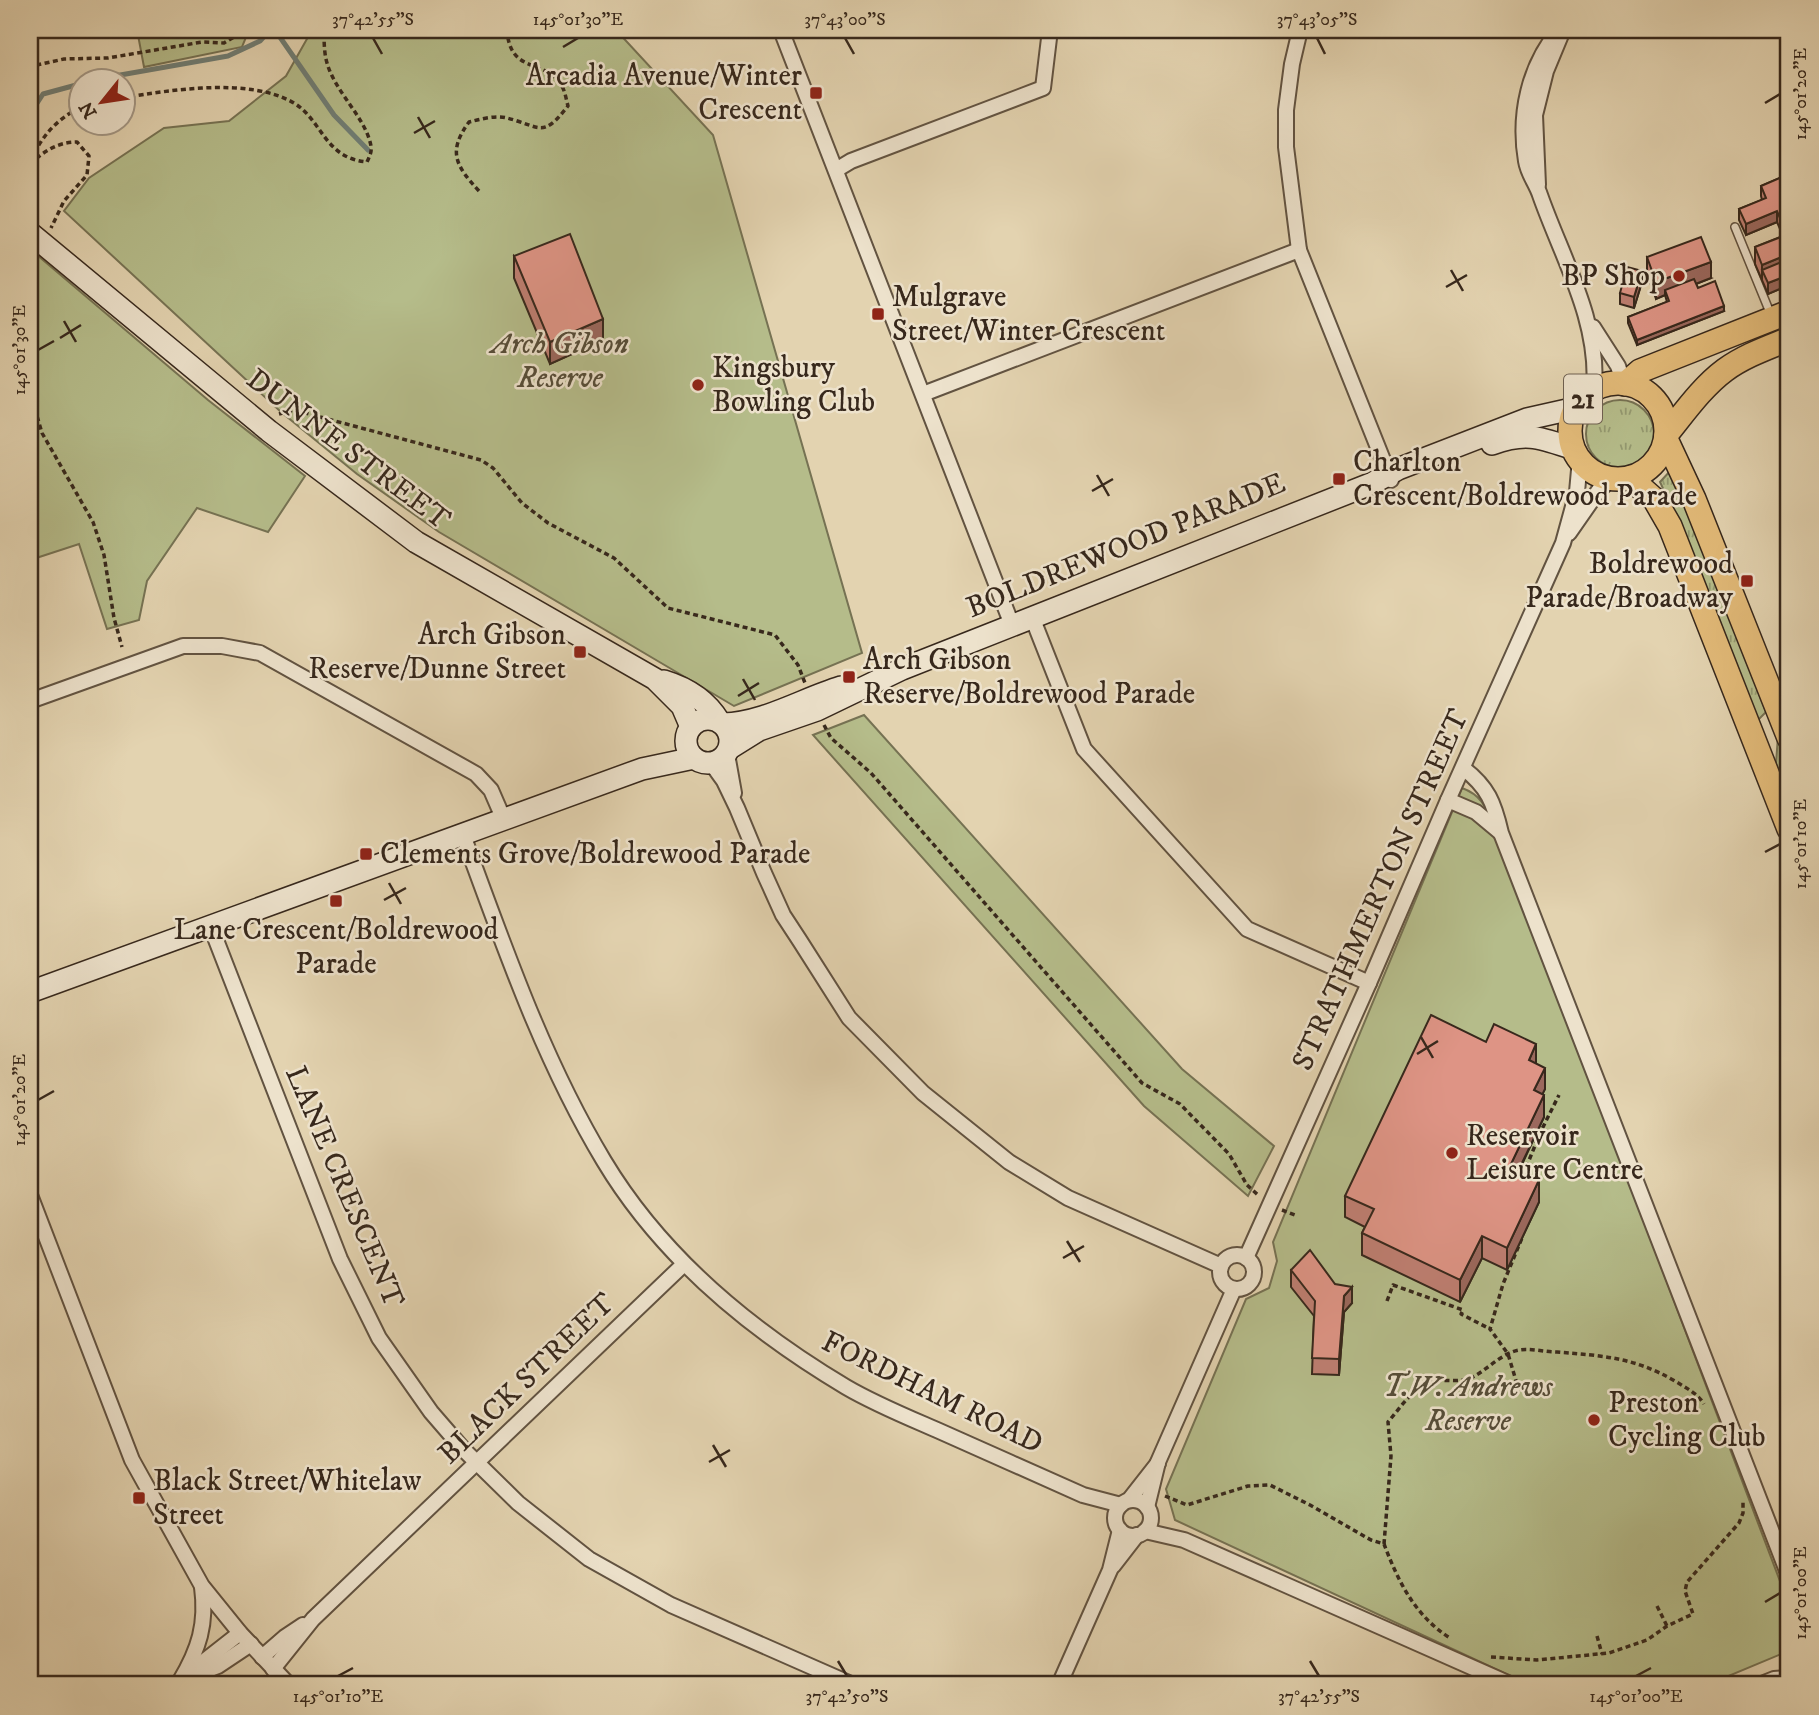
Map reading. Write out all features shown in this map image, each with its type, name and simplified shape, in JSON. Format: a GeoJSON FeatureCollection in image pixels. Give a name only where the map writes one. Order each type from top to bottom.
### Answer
{"type":"FeatureCollection","features":[{"type":"Feature","properties":{"kind":"main road","name":"DUNNE STREET"},"geometry":{"type":"LineString","coordinates":[[40,232],[269,431],[416,542],[656,679],[679,686],[707,704],[721,723]]}},
{"type":"Feature","properties":{"kind":"main road","name":"21"},"geometry":{"type":"LineString","coordinates":[[1624,384],[1640,371],[1781,316]]}},
{"type":"Feature","properties":{"kind":"main road"},"geometry":{"type":"LineString","coordinates":[[1751,328],[1760,351]]}},
{"type":"Feature","properties":{"kind":"main road"},"geometry":{"type":"LineString","coordinates":[[1621,478],[1647,470],[1654,464],[1666,437],[1692,402],[1724,371],[1789,339]]}},
{"type":"Feature","properties":{"kind":"main road","name":"21"},"geometry":{"type":"LineString","coordinates":[[1789,738],[1694,499],[1666,437],[1666,425],[1659,405],[1644,391],[1624,384],[1614,383],[1594,390],[1576,408],[1571,429],[1577,454],[1594,472],[1621,478],[1655,500],[1670,526],[1789,829]]}},
{"type":"Feature","properties":{"kind":"main road","name":"BOLDREWOOD PARADE"},"geometry":{"type":"LineString","coordinates":[[706,748],[704,719],[721,723],[754,720],[814,703],[1384,479],[1527,419],[1576,408]]}},
{"type":"Feature","properties":{"kind":"main road","name":"BOLDREWOOD PARADE"},"geometry":{"type":"LineString","coordinates":[[1384,479],[1507,438],[1535,436],[1577,454]]}},
{"type":"Feature","properties":{"kind":"main road","name":"DUNNE STREET"},"geometry":{"type":"LineString","coordinates":[[656,679],[682,706],[706,748]]}},
{"type":"Feature","properties":{"kind":"main road","name":"BOLDREWOOD PARADE"},"geometry":{"type":"LineString","coordinates":[[30,992],[642,769],[760,730],[814,703]]}},
{"type":"Feature","properties":{"kind":"main road"},"geometry":{"type":"LineString","coordinates":[[1756,744],[1779,713]]}},
{"type":"Feature","properties":{"kind":"main road"},"geometry":{"type":"LineString","coordinates":[[706,748],[730,735],[721,723]]}},
{"type":"Feature","properties":{"kind":"street"},"geometry":{"type":"LineString","coordinates":[[781,30],[1012,625]]}},
{"type":"Feature","properties":{"kind":"street"},"geometry":{"type":"LineString","coordinates":[[836,170],[850,161],[1043,88],[1050,30]]}},
{"type":"Feature","properties":{"kind":"street"},"geometry":{"type":"LineString","coordinates":[[1300,30],[1286,110],[1286,147],[1299,250],[1384,479]]}},
{"type":"Feature","properties":{"kind":"street"},"geometry":{"type":"LineString","coordinates":[[1561,30],[1542,54],[1533,72],[1526,97],[1523,120],[1526,162],[1587,316],[1618,366],[1624,384]]}},
{"type":"Feature","properties":{"kind":"street"},"geometry":{"type":"LineString","coordinates":[[923,394],[1299,250]]}},
{"type":"Feature","properties":{"kind":"street"},"geometry":{"type":"LineString","coordinates":[[1587,316],[1596,369],[1594,390]]}},
{"type":"Feature","properties":{"kind":"street","name":"STRATHMERTON STREET"},"geometry":{"type":"LineString","coordinates":[[1245,1258],[1563,543],[1577,492],[1577,454]]}},
{"type":"Feature","properties":{"kind":"street","name":"STRATHMERTON STREET"},"geometry":{"type":"LineString","coordinates":[[1563,543],[1599,489],[1621,478]]}},
{"type":"Feature","properties":{"kind":"street"},"geometry":{"type":"LineString","coordinates":[[1032,617],[1084,749],[1247,929],[1369,983]]}},
{"type":"Feature","properties":{"kind":"street"},"geometry":{"type":"LineString","coordinates":[[30,701],[183,646],[222,646],[260,653],[476,774],[491,790],[504,820]]}},
{"type":"Feature","properties":{"kind":"street"},"geometry":{"type":"LineString","coordinates":[[706,748],[737,808],[783,915],[849,1018],[923,1093],[1009,1162],[1068,1198],[1221,1266]]}},
{"type":"Feature","properties":{"kind":"street"},"geometry":{"type":"LineString","coordinates":[[1463,768],[1476,778],[1495,804],[1502,833],[1789,1576]]}},
{"type":"Feature","properties":{"kind":"street"},"geometry":{"type":"LineString","coordinates":[[1448,800],[1476,812],[1502,833]]}},
{"type":"Feature","properties":{"kind":"street","name":"FORDHAM ROAD"},"geometry":{"type":"LineString","coordinates":[[463,835],[555,1072],[605,1164],[684,1264],[752,1324],[849,1389],[1121,1513]]}},
{"type":"Feature","properties":{"kind":"street","name":"LANE CRESCENT"},"geometry":{"type":"LineString","coordinates":[[211,927],[340,1259],[379,1338],[431,1412],[477,1464],[518,1503],[589,1559],[671,1605],[853,1685]]}},
{"type":"Feature","properties":{"kind":"street"},"geometry":{"type":"LineString","coordinates":[[30,1195],[132,1460],[202,1586],[240,1633],[289,1685]]}},
{"type":"Feature","properties":{"kind":"street"},"geometry":{"type":"LineString","coordinates":[[1234,1256],[1245,1258],[1254,1270],[1252,1281],[1244,1288],[1234,1289],[1221,1278],[1221,1266],[1224,1261],[1234,1256]]}},
{"type":"Feature","properties":{"kind":"street","name":"BLACK STREET"},"geometry":{"type":"LineString","coordinates":[[273,1669],[313,1619],[684,1264]]}},
{"type":"Feature","properties":{"kind":"street"},"geometry":{"type":"LineString","coordinates":[[1059,1685],[1110,1570],[1121,1513],[1158,1462],[1234,1289]]}},
{"type":"Feature","properties":{"kind":"street"},"geometry":{"type":"LineString","coordinates":[[1110,1570],[1149,1527],[1149,1511],[1158,1462]]}},
{"type":"Feature","properties":{"kind":"street"},"geometry":{"type":"LineString","coordinates":[[1121,1513],[1139,1501],[1184,1540]]}},
{"type":"Feature","properties":{"kind":"street"},"geometry":{"type":"LineString","coordinates":[[1121,1513],[1125,1534],[1141,1533],[1184,1540],[1512,1685]]}},
{"type":"Feature","properties":{"kind":"street"},"geometry":{"type":"LineString","coordinates":[[176,1683],[198,1647],[205,1607],[202,1586]]}},
{"type":"Feature","properties":{"kind":"street","name":"BLACK STREET"},"geometry":{"type":"LineString","coordinates":[[262,1657],[285,1637],[313,1619]]}},
{"type":"Feature","properties":{"kind":"street"},"geometry":{"type":"LineString","coordinates":[[176,1683],[240,1633]]}},
{"type":"Feature","properties":{"kind":"street"},"geometry":{"type":"LineString","coordinates":[[176,1683],[218,1666],[251,1644]]}},
{"type":"Feature","properties":{"kind":"street"},"geometry":{"type":"LineString","coordinates":[[1759,1685],[1774,1679],[1789,1667]]}},
{"type":"Feature","properties":{"kind":"street"},"geometry":{"type":"LineString","coordinates":[[1774,1679],[1789,1678]]}},
{"type":"Feature","properties":{"kind":"lane"},"geometry":{"type":"LineString","coordinates":[[1735,228],[1781,316]]}},
{"type":"Feature","properties":{"kind":"path"},"geometry":{"type":"LineString","coordinates":[[30,71],[37,65],[64,59],[108,58],[202,42],[224,43],[246,30]]}},
{"type":"Feature","properties":{"kind":"path"},"geometry":{"type":"LineString","coordinates":[[136,96],[200,88],[252,90],[277,96],[296,104],[341,156],[367,162],[371,144],[360,121],[339,90],[327,62],[324,30]]}},
{"type":"Feature","properties":{"kind":"path"},"geometry":{"type":"LineString","coordinates":[[479,191],[461,171],[455,154],[459,136],[469,122],[505,117],[537,129],[552,125],[568,106],[561,84],[546,71],[520,61],[508,43],[507,30]]}},
{"type":"Feature","properties":{"kind":"path"},"geometry":{"type":"LineString","coordinates":[[30,162],[43,136],[57,120],[66,115]]}},
{"type":"Feature","properties":{"kind":"path"},"geometry":{"type":"LineString","coordinates":[[30,162],[57,144],[66,142],[77,142],[89,156],[87,175],[40,232]]}},
{"type":"Feature","properties":{"kind":"path"},"geometry":{"type":"LineString","coordinates":[[30,392],[43,433],[93,522],[104,555],[114,618],[122,647]]}},
{"type":"Feature","properties":{"kind":"path"},"geometry":{"type":"LineString","coordinates":[[269,431],[272,421],[281,412],[294,410],[481,460],[493,468],[522,503],[548,523],[614,558],[668,608],[775,635],[798,665],[831,738],[871,773],[1142,1083],[1180,1104],[1229,1154],[1247,1185],[1270,1206],[1295,1214]]}},
{"type":"Feature","properties":{"kind":"path"},"geometry":{"type":"LineString","coordinates":[[1522,1177],[1559,1095]]}},
{"type":"Feature","properties":{"kind":"path"},"geometry":{"type":"LineString","coordinates":[[1490,1329],[1503,1284],[1524,1231]]}},
{"type":"Feature","properties":{"kind":"path"},"geometry":{"type":"LineString","coordinates":[[1387,1301],[1393,1285],[1463,1310],[1461,1314],[1490,1329],[1508,1354],[1517,1384]]}},
{"type":"Feature","properties":{"kind":"path"},"geometry":{"type":"LineString","coordinates":[[1455,1642],[1429,1622],[1405,1592],[1397,1579],[1384,1544],[1391,1456],[1388,1422],[1424,1384],[1468,1379],[1508,1354],[1525,1350],[1606,1356],[1649,1367],[1695,1393],[1708,1411]]}},
{"type":"Feature","properties":{"kind":"path"},"geometry":{"type":"LineString","coordinates":[[1153,1491],[1186,1504],[1248,1486],[1270,1485],[1371,1540],[1384,1544]]}},
{"type":"Feature","properties":{"kind":"path"},"geometry":{"type":"LineString","coordinates":[[1483,1656],[1537,1660],[1602,1654],[1647,1640],[1667,1626],[1693,1615],[1685,1591],[1687,1581],[1739,1522],[1743,1503]]}},
{"type":"Feature","properties":{"kind":"path"},"geometry":{"type":"LineString","coordinates":[[1657,1606],[1667,1626]]}},
{"type":"Feature","properties":{"kind":"path"},"geometry":{"type":"LineString","coordinates":[[1597,1636],[1602,1654]]}},
{"type":"Feature","properties":{"kind":"green space"},"geometry":{"type":"Polygon","coordinates":[[[134,30],[249,30],[242,47],[144,67],[138,35],[134,30]]]}},
{"type":"Feature","properties":{"kind":"green space","name":"Arch Gibson Reserve"},"geometry":{"type":"Polygon","coordinates":[[[312,30],[616,30],[713,135],[862,653],[734,706],[439,532],[357,474],[281,412],[64,211],[89,178],[164,128],[229,121],[286,76],[312,30]]]}},
{"type":"Feature","properties":{"kind":"green space"},"geometry":{"type":"Polygon","coordinates":[[[30,249],[208,400],[305,476],[268,532],[197,508],[147,581],[139,620],[107,629],[79,544],[30,560],[30,249]]]}},
{"type":"Feature","properties":{"kind":"green space"},"geometry":{"type":"Polygon","coordinates":[[[1620,400],[1633,403],[1644,410],[1651,421],[1654,434],[1651,447],[1644,458],[1633,465],[1620,468],[1607,465],[1596,458],[1589,447],[1586,434],[1589,421],[1596,410],[1607,403],[1620,400]]]}},
{"type":"Feature","properties":{"kind":"green space"},"geometry":{"type":"Polygon","coordinates":[[[1671,470],[1766,712],[1756,722],[1680,525],[1660,482],[1671,470]]]}},
{"type":"Feature","properties":{"kind":"green space"},"geometry":{"type":"Polygon","coordinates":[[[864,715],[1182,1069],[1274,1146],[1248,1196],[1144,1106],[813,735],[864,715]]]}},
{"type":"Feature","properties":{"kind":"green space"},"geometry":{"type":"Polygon","coordinates":[[[1778,736],[1789,764],[1789,799],[1776,764],[1778,736]]]}},
{"type":"Feature","properties":{"kind":"green space","name":"T.W. Andrews Reserve"},"geometry":{"type":"Polygon","coordinates":[[[1462,788],[1480,800],[1496,830],[1789,1605],[1789,1646],[1786,1652],[1707,1685],[1530,1685],[1175,1520],[1166,1489],[1246,1299],[1269,1288],[1277,1261],[1273,1242],[1462,788]]]}},
{"type":"Feature","properties":{"kind":"building"},"geometry":{"type":"Polygon","coordinates":[[[1789,174],[1789,234],[1787,235],[1777,211],[1746,224],[1739,209],[1766,198],[1761,186],[1789,174]]]}},
{"type":"Feature","properties":{"kind":"building"},"geometry":{"type":"Polygon","coordinates":[[[570,234],[603,319],[550,342],[514,256],[570,234]]]}},
{"type":"Feature","properties":{"kind":"building"},"geometry":{"type":"Polygon","coordinates":[[[1789,234],[1789,254],[1762,265],[1755,247],[1789,234]]]}},
{"type":"Feature","properties":{"kind":"building"},"geometry":{"type":"Polygon","coordinates":[[[1701,237],[1711,262],[1656,282],[1647,257],[1701,237]]]}},
{"type":"Feature","properties":{"kind":"building"},"geometry":{"type":"Polygon","coordinates":[[[1789,259],[1789,275],[1768,283],[1762,270],[1789,259]]]}},
{"type":"Feature","properties":{"kind":"building"},"geometry":{"type":"Polygon","coordinates":[[[1627,267],[1642,271],[1634,297],[1620,293],[1627,267]]]}},
{"type":"Feature","properties":{"kind":"building"},"geometry":{"type":"Polygon","coordinates":[[[1694,279],[1698,288],[1715,281],[1724,306],[1637,340],[1628,317],[1669,301],[1665,290],[1694,279]]]}},
{"type":"Feature","properties":{"kind":"building","name":"Reservoir Leisure Centre"},"geometry":{"type":"Polygon","coordinates":[[[1431,1015],[1486,1042],[1494,1024],[1536,1044],[1529,1060],[1545,1068],[1534,1090],[1544,1095],[1510,1166],[1539,1180],[1507,1248],[1482,1236],[1460,1280],[1362,1233],[1374,1209],[1345,1196],[1431,1015]]]}},
{"type":"Feature","properties":{"kind":"building"},"geometry":{"type":"Polygon","coordinates":[[[1310,1250],[1335,1284],[1352,1287],[1344,1296],[1339,1359],[1312,1358],[1315,1301],[1291,1270],[1310,1250]]]}},
{"type":"Feature","properties":{"kind":"waterway"},"geometry":{"type":"LineString","coordinates":[[136,72],[228,56],[260,41],[270,30]]}},
{"type":"Feature","properties":{"kind":"waterway"},"geometry":{"type":"LineString","coordinates":[[275,30],[334,115],[368,150]]}},
{"type":"Feature","properties":{"kind":"waterway"},"geometry":{"type":"LineString","coordinates":[[30,114],[43,94],[66,88]]}},
{"type":"Feature","properties":{"kind":"place","name":"Arcadia Avenue/Winter Crescent"},"geometry":{"type":"Point","coordinates":[816,93]}},
{"type":"Feature","properties":{"kind":"place","name":"BP Shop"},"geometry":{"type":"Point","coordinates":[1679,276]}},
{"type":"Feature","properties":{"kind":"place","name":"Mulgrave Street/Winter Crescent"},"geometry":{"type":"Point","coordinates":[878,314]}},
{"type":"Feature","properties":{"kind":"place","name":"Kingsbury Bowling Club"},"geometry":{"type":"Point","coordinates":[698,385]}},
{"type":"Feature","properties":{"kind":"place","name":"Charlton Crescent/Boldrewood Parade"},"geometry":{"type":"Point","coordinates":[1339,479]}},
{"type":"Feature","properties":{"kind":"place","name":"Boldrewood Parade/Broadway"},"geometry":{"type":"Point","coordinates":[1747,581]}},
{"type":"Feature","properties":{"kind":"place","name":"Arch Gibson Reserve/Dunne Street"},"geometry":{"type":"Point","coordinates":[580,652]}},
{"type":"Feature","properties":{"kind":"place","name":"Arch Gibson Reserve/Boldrewood Parade"},"geometry":{"type":"Point","coordinates":[849,677]}},
{"type":"Feature","properties":{"kind":"place","name":"Clements Grove/Boldrewood Parade"},"geometry":{"type":"Point","coordinates":[366,854]}},
{"type":"Feature","properties":{"kind":"place","name":"Lane Crescent/Boldrewood Parade"},"geometry":{"type":"Point","coordinates":[336,901]}},
{"type":"Feature","properties":{"kind":"place","name":"Reservoir Leisure Centre"},"geometry":{"type":"Point","coordinates":[1452,1153]}},
{"type":"Feature","properties":{"kind":"place","name":"Preston Cycling Club"},"geometry":{"type":"Point","coordinates":[1594,1420]}},
{"type":"Feature","properties":{"kind":"place","name":"Black Street/Whitelaw Street"},"geometry":{"type":"Point","coordinates":[139,1498]}}]}
